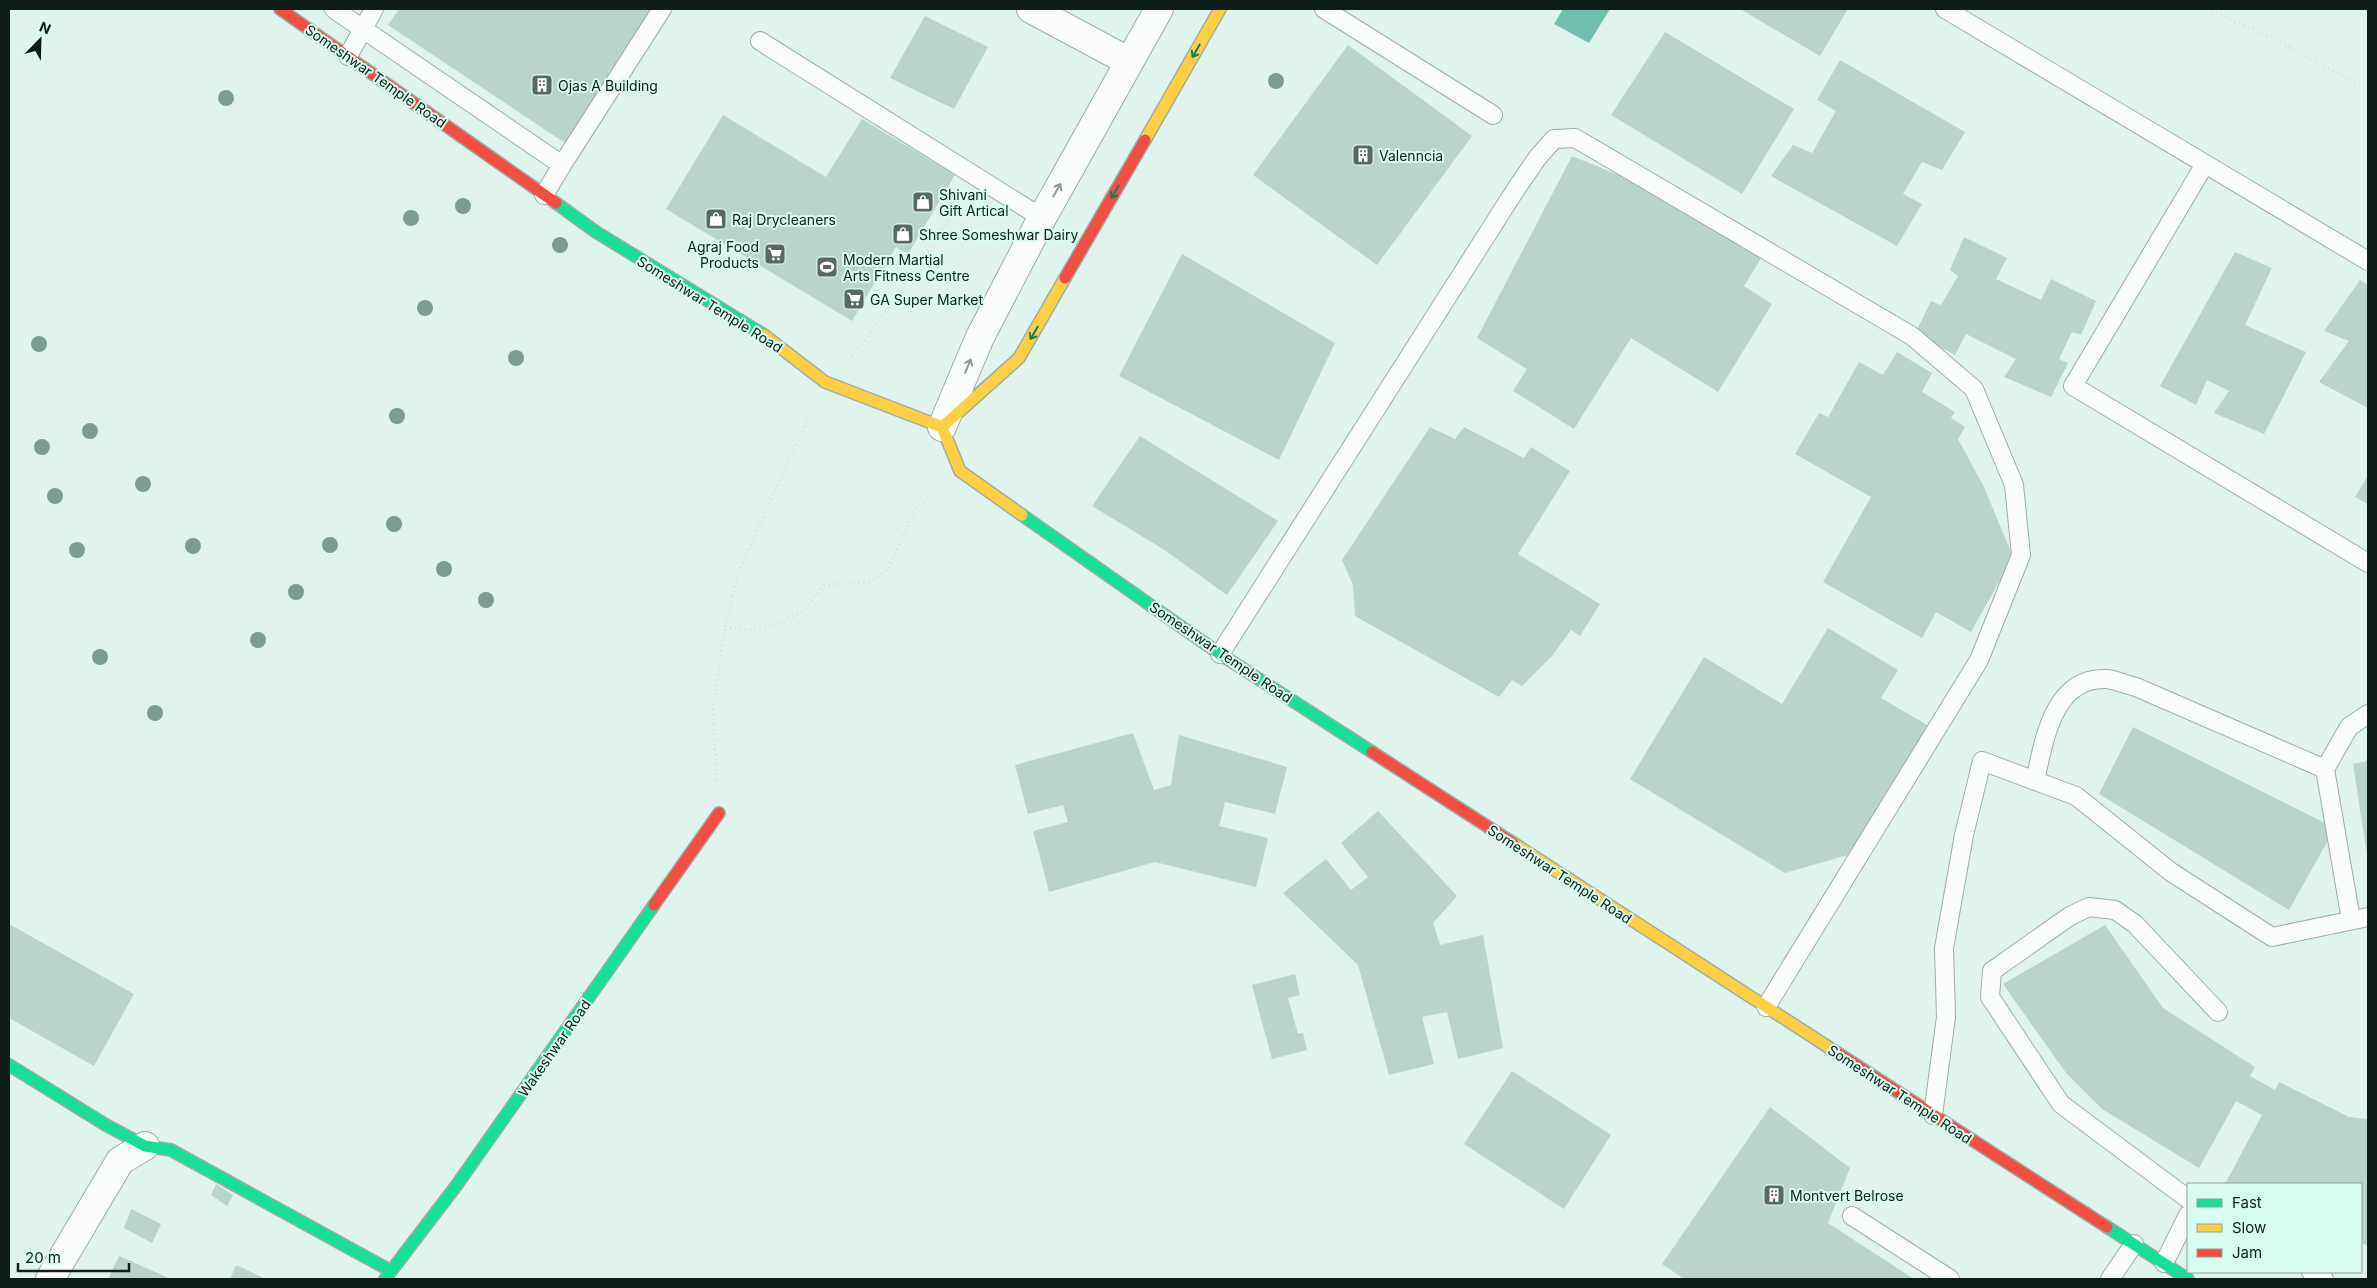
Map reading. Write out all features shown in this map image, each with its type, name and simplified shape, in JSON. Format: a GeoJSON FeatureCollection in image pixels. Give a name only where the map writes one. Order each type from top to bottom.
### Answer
{"type":"FeatureCollection","features":[{"type":"Feature","properties":{"kind":"street","name":"Someshwar Temple Road"},"geometry":{"type":"LineString","coordinates":[[280,9],[596,232],[762,333],[825,382],[942,427]]}},
{"type":"Feature","properties":{"kind":"street"},"geometry":{"type":"LineString","coordinates":[[1031,9],[1128,61]]}},
{"type":"Feature","properties":{"kind":"street"},"geometry":{"type":"LineString","coordinates":[[960,471],[942,427],[980,337],[1042,218],[1128,61],[1159,9]]}},
{"type":"Feature","properties":{"kind":"street"},"geometry":{"type":"LineString","coordinates":[[942,427],[1019,358],[1220,9]]}},
{"type":"Feature","properties":{"kind":"street","name":"Someshwar Temple Road"},"geometry":{"type":"LineString","coordinates":[[960,471],[1220,654],[2188,1279]]}},
{"type":"Feature","properties":{"kind":"street","name":"Wakeshwar Road"},"geometry":{"type":"LineString","coordinates":[[388,1275],[456,1186],[719,813]]}},
{"type":"Feature","properties":{"kind":"street"},"geometry":{"type":"LineString","coordinates":[[9,1065],[106,1125],[145,1146],[171,1150],[388,1275]]}},
{"type":"Feature","properties":{"kind":"street"},"geometry":{"type":"LineString","coordinates":[[50,1279],[120,1161],[145,1146]]}},
{"type":"Feature","properties":{"kind":"lane"},"geometry":{"type":"LineString","coordinates":[[334,9],[562,165]]}},
{"type":"Feature","properties":{"kind":"lane"},"geometry":{"type":"LineString","coordinates":[[348,56],[374,9]]}},
{"type":"Feature","properties":{"kind":"lane"},"geometry":{"type":"LineString","coordinates":[[544,196],[662,9]]}},
{"type":"Feature","properties":{"kind":"lane"},"geometry":{"type":"LineString","coordinates":[[1324,9],[1493,114]]}},
{"type":"Feature","properties":{"kind":"lane"},"geometry":{"type":"LineString","coordinates":[[1945,9],[2368,261]]}},
{"type":"Feature","properties":{"kind":"lane"},"geometry":{"type":"LineString","coordinates":[[760,41],[1042,218]]}},
{"type":"Feature","properties":{"kind":"lane"},"geometry":{"type":"LineString","coordinates":[[1220,654],[1516,189],[1554,139],[1575,138],[1902,329],[1974,389],[2014,485],[2021,555],[1979,660],[1766,1007]]}},
{"type":"Feature","properties":{"kind":"lane"},"geometry":{"type":"LineString","coordinates":[[2205,164],[2073,386],[2368,563]]}},
{"type":"Feature","properties":{"kind":"lane"},"geometry":{"type":"LineString","coordinates":[[2035,781],[2048,726],[2063,698],[2082,682],[2107,679],[2136,688],[2325,769]]}},
{"type":"Feature","properties":{"kind":"lane"},"geometry":{"type":"LineString","coordinates":[[1933,1115],[1946,1017],[1944,948],[1964,835],[1982,761],[2076,796],[2171,872],[2272,938],[2360,919],[2325,769],[2350,727],[2368,714]]}},
{"type":"Feature","properties":{"kind":"lane"},"geometry":{"type":"LineString","coordinates":[[2187,1197],[2061,1104],[1990,997],[1992,971],[2070,916],[2089,907],[2115,910],[2135,924],[2218,1012]]}},
{"type":"Feature","properties":{"kind":"lane"},"geometry":{"type":"LineString","coordinates":[[1852,1216],[1950,1279]]}},
{"type":"Feature","properties":{"kind":"lane"},"geometry":{"type":"LineString","coordinates":[[2164,1264],[2187,1218]]}},
{"type":"Feature","properties":{"kind":"lane"},"geometry":{"type":"LineString","coordinates":[[2110,1279],[2134,1244]]}},
{"type":"Feature","properties":{"kind":"lane"},"geometry":{"type":"LineString","coordinates":[[2313,1273],[2324,1279]]}},
{"type":"Feature","properties":{"kind":"path"},"geometry":{"type":"LineString","coordinates":[[2207,9],[2277,40],[2368,90]]}},
{"type":"Feature","properties":{"kind":"path"},"geometry":{"type":"LineString","coordinates":[[848,361],[866,341],[978,179]]}},
{"type":"Feature","properties":{"kind":"path"},"geometry":{"type":"LineString","coordinates":[[719,813],[714,758],[713,707],[725,627],[739,570],[825,382]]}},
{"type":"Feature","properties":{"kind":"path"},"geometry":{"type":"LineString","coordinates":[[725,627],[752,630],[783,622],[803,611],[824,585],[870,582],[888,569],[915,510],[960,471]]}},
{"type":"Feature","properties":{"kind":"shaded area"},"geometry":{"type":"Polygon","coordinates":[[[1563,9],[1610,9],[1589,43],[1554,24],[1563,9]]]}},
{"type":"Feature","properties":{"kind":"building","name":"Ojas A Building"},"geometry":{"type":"Polygon","coordinates":[[[399,9],[654,9],[568,145],[388,25],[399,9]]]}},
{"type":"Feature","properties":{"kind":"building"},"geometry":{"type":"Polygon","coordinates":[[[1740,9],[1848,9],[1820,56],[1740,9]]]}},
{"type":"Feature","properties":{"kind":"building"},"geometry":{"type":"Polygon","coordinates":[[[925,16],[988,47],[954,109],[890,78],[925,16]]]}},
{"type":"Feature","properties":{"kind":"building"},"geometry":{"type":"Polygon","coordinates":[[[1665,32],[1794,109],[1742,194],[1611,115],[1665,32]]]}},
{"type":"Feature","properties":{"kind":"building","name":"Valenncia"},"geometry":{"type":"Polygon","coordinates":[[[1348,45],[1472,136],[1377,265],[1253,175],[1348,45]]]}},
{"type":"Feature","properties":{"kind":"building"},"geometry":{"type":"Polygon","coordinates":[[[1840,60],[1965,132],[1942,170],[1922,162],[1903,194],[1922,204],[1897,246],[1771,176],[1793,145],[1812,153],[1836,111],[1817,100],[1840,60]]]}},
{"type":"Feature","properties":{"kind":"building"},"geometry":{"type":"Polygon","coordinates":[[[723,115],[826,177],[862,119],[955,175],[908,254],[896,247],[852,321],[666,209],[723,115]]]}},
{"type":"Feature","properties":{"kind":"building"},"geometry":{"type":"Polygon","coordinates":[[[1572,156],[1636,182],[1762,257],[1744,286],[1772,304],[1718,392],[1631,338],[1574,429],[1513,391],[1527,369],[1477,338],[1572,156]]]}},
{"type":"Feature","properties":{"kind":"building"},"geometry":{"type":"Polygon","coordinates":[[[1964,237],[2007,258],[1996,279],[2041,300],[2051,279],[2096,301],[2081,335],[2072,332],[2059,359],[2068,363],[2051,397],[2004,377],[2016,359],[1966,334],[1955,355],[1915,334],[1931,301],[1941,305],[1958,276],[1950,270],[1964,237]]]}},
{"type":"Feature","properties":{"kind":"building"},"geometry":{"type":"Polygon","coordinates":[[[2235,252],[2272,268],[2245,325],[2306,352],[2264,434],[2214,413],[2229,391],[2207,380],[2196,405],[2160,386],[2235,252]]]}},
{"type":"Feature","properties":{"kind":"building"},"geometry":{"type":"Polygon","coordinates":[[[1182,254],[1335,343],[1279,460],[1119,376],[1182,254]]]}},
{"type":"Feature","properties":{"kind":"building"},"geometry":{"type":"Polygon","coordinates":[[[2360,280],[2368,285],[2368,408],[2319,382],[2349,341],[2324,331],[2360,280]]]}},
{"type":"Feature","properties":{"kind":"building"},"geometry":{"type":"Polygon","coordinates":[[[1897,352],[1932,373],[1922,392],[1955,412],[1951,418],[1965,427],[1958,439],[1984,487],[2013,557],[1971,632],[1936,612],[1922,638],[1823,582],[1871,497],[1795,454],[1819,413],[1828,417],[1859,362],[1883,375],[1897,352]]]}},
{"type":"Feature","properties":{"kind":"building"},"geometry":{"type":"Polygon","coordinates":[[[1430,427],[1455,439],[1464,427],[1524,458],[1531,447],[1570,471],[1518,554],[1600,604],[1580,636],[1571,630],[1552,656],[1522,686],[1512,680],[1499,697],[1355,616],[1353,585],[1342,560],[1430,427]]]}},
{"type":"Feature","properties":{"kind":"building"},"geometry":{"type":"Polygon","coordinates":[[[1140,436],[1278,521],[1227,595],[1163,549],[1092,506],[1140,436]]]}},
{"type":"Feature","properties":{"kind":"building"},"geometry":{"type":"Polygon","coordinates":[[[2368,475],[2368,504],[2355,497],[2368,475]]]}},
{"type":"Feature","properties":{"kind":"building"},"geometry":{"type":"Polygon","coordinates":[[[1828,628],[1898,670],[1881,698],[1934,729],[1858,852],[1785,873],[1630,779],[1704,657],[1782,704],[1828,628]]]}},
{"type":"Feature","properties":{"kind":"building"},"geometry":{"type":"Polygon","coordinates":[[[2133,727],[2335,828],[2289,910],[2099,794],[2133,727]]]}},
{"type":"Feature","properties":{"kind":"building"},"geometry":{"type":"Polygon","coordinates":[[[1133,733],[1154,790],[1171,785],[1179,735],[1287,767],[1275,814],[1225,802],[1219,826],[1268,838],[1256,887],[1155,862],[1049,892],[1033,831],[1068,822],[1063,805],[1028,814],[1015,765],[1133,733]]]}},
{"type":"Feature","properties":{"kind":"building"},"geometry":{"type":"Polygon","coordinates":[[[2368,761],[2368,855],[2367,855],[2353,764],[2368,761]]]}},
{"type":"Feature","properties":{"kind":"building"},"geometry":{"type":"Polygon","coordinates":[[[1378,811],[1457,896],[1433,923],[1440,945],[1483,935],[1503,1048],[1458,1059],[1447,1012],[1422,1017],[1434,1064],[1389,1075],[1358,965],[1283,893],[1326,859],[1351,890],[1368,877],[1341,843],[1378,811]]]}},
{"type":"Feature","properties":{"kind":"building"},"geometry":{"type":"Polygon","coordinates":[[[9,924],[134,994],[94,1066],[9,1018],[9,924]]]}},
{"type":"Feature","properties":{"kind":"building"},"geometry":{"type":"Polygon","coordinates":[[[2105,925],[2163,1008],[2255,1067],[2250,1076],[2275,1090],[2279,1082],[2349,1117],[2368,1119],[2368,1246],[2362,1243],[2362,1183],[2226,1183],[2262,1115],[2236,1101],[2199,1168],[2102,1109],[2066,1073],[2003,984],[2105,925]]]}},
{"type":"Feature","properties":{"kind":"building"},"geometry":{"type":"Polygon","coordinates":[[[1295,974],[1300,995],[1288,998],[1298,1034],[1303,1033],[1307,1050],[1272,1059],[1252,985],[1295,974]]]}},
{"type":"Feature","properties":{"kind":"building"},"geometry":{"type":"Polygon","coordinates":[[[1512,1071],[1611,1135],[1564,1209],[1464,1144],[1512,1071]]]}},
{"type":"Feature","properties":{"kind":"building","name":"Montvert Belrose"},"geometry":{"type":"Polygon","coordinates":[[[1770,1107],[1850,1168],[1828,1223],[1914,1279],[1684,1279],[1662,1264],[1770,1107]]]}},
{"type":"Feature","properties":{"kind":"building"},"geometry":{"type":"Polygon","coordinates":[[[216,1184],[233,1195],[227,1206],[211,1195],[216,1184]]]}},
{"type":"Feature","properties":{"kind":"building"},"geometry":{"type":"Polygon","coordinates":[[[131,1209],[161,1224],[152,1243],[124,1228],[131,1209]]]}},
{"type":"Feature","properties":{"kind":"building"},"geometry":{"type":"Polygon","coordinates":[[[119,1256],[169,1278],[169,1279],[108,1279],[119,1256]]]}},
{"type":"Feature","properties":{"kind":"building"},"geometry":{"type":"Polygon","coordinates":[[[236,1265],[266,1279],[230,1279],[236,1265]]]}},
{"type":"Feature","properties":{"kind":"traffic: fast"},"geometry":{"type":"LineString","coordinates":[[556,203],[596,232],[764,335]]}},
{"type":"Feature","properties":{"kind":"traffic: fast"},"geometry":{"type":"LineString","coordinates":[[1022,515],[1220,654],[1372,752]]}},
{"type":"Feature","properties":{"kind":"traffic: fast"},"geometry":{"type":"LineString","coordinates":[[385,1279],[456,1186],[654,905]]}},
{"type":"Feature","properties":{"kind":"traffic: fast"},"geometry":{"type":"LineString","coordinates":[[9,1065],[106,1125],[145,1146],[171,1150],[391,1271]]}},
{"type":"Feature","properties":{"kind":"traffic: fast"},"geometry":{"type":"LineString","coordinates":[[2107,1227],[2188,1279]]}},
{"type":"Feature","properties":{"kind":"traffic: slow"},"geometry":{"type":"LineString","coordinates":[[1145,140],[1220,9]]}},
{"type":"Feature","properties":{"kind":"traffic: slow"},"geometry":{"type":"LineString","coordinates":[[942,427],[1019,358],[1065,278]]}},
{"type":"Feature","properties":{"kind":"traffic: slow"},"geometry":{"type":"LineString","coordinates":[[764,335],[825,382],[942,427],[960,471],[1022,515]]}},
{"type":"Feature","properties":{"kind":"traffic: slow"},"geometry":{"type":"LineString","coordinates":[[1513,843],[1839,1054]]}},
{"type":"Feature","properties":{"kind":"traffic: jam"},"geometry":{"type":"LineString","coordinates":[[280,9],[556,203]]}},
{"type":"Feature","properties":{"kind":"traffic: jam"},"geometry":{"type":"LineString","coordinates":[[1065,278],[1145,140]]}},
{"type":"Feature","properties":{"kind":"traffic: jam"},"geometry":{"type":"LineString","coordinates":[[1372,752],[1513,843]]}},
{"type":"Feature","properties":{"kind":"traffic: jam"},"geometry":{"type":"LineString","coordinates":[[654,905],[719,813]]}},
{"type":"Feature","properties":{"kind":"traffic: jam"},"geometry":{"type":"LineString","coordinates":[[1839,1054],[2107,1227]]}},
{"type":"Feature","properties":{"kind":"place","name":"Ojas A Building"},"geometry":{"type":"Point","coordinates":[542,85]}},
{"type":"Feature","properties":{"kind":"place","name":"Valenncia"},"geometry":{"type":"Point","coordinates":[1363,155]}},
{"type":"Feature","properties":{"kind":"place","name":"Shivani Gift Artical"},"geometry":{"type":"Point","coordinates":[923,202]}},
{"type":"Feature","properties":{"kind":"place","name":"Raj Drycleaners"},"geometry":{"type":"Point","coordinates":[716,219]}},
{"type":"Feature","properties":{"kind":"place","name":"Shree Someshwar Dairy"},"geometry":{"type":"Point","coordinates":[903,234]}},
{"type":"Feature","properties":{"kind":"place","name":"Agraj Food Products"},"geometry":{"type":"Point","coordinates":[775,254]}},
{"type":"Feature","properties":{"kind":"place","name":"Modern Martial Arts Fitness Centre"},"geometry":{"type":"Point","coordinates":[827,267]}},
{"type":"Feature","properties":{"kind":"place","name":"GA Super Market"},"geometry":{"type":"Point","coordinates":[854,299]}},
{"type":"Feature","properties":{"kind":"place","name":"Montvert Belrose"},"geometry":{"type":"Point","coordinates":[1774,1195]}}]}
